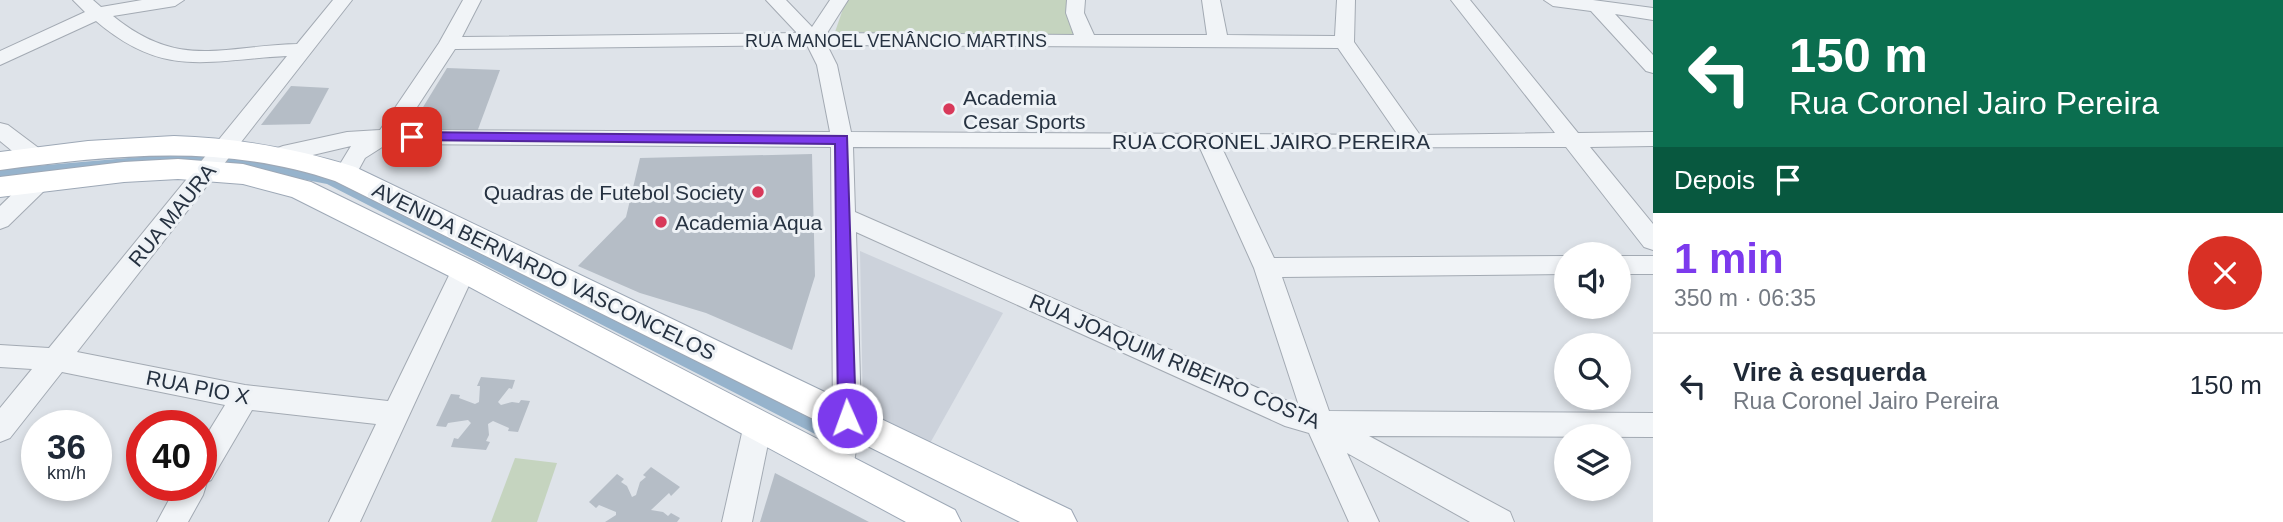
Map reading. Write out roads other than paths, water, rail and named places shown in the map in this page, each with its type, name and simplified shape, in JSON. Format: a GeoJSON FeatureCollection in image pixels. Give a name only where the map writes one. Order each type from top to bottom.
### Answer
{"type":"FeatureCollection","features":[{"type":"Feature","properties":{"kind":"main road","name":"AVENIDA BERNARDO VASCONCELOS"},"geometry":{"type":"LineString","coordinates":[[1,167],[38,169],[152,145],[218,158],[264,178],[309,193],[464,270],[942,522]]}},
{"type":"Feature","properties":{"kind":"main road","name":"AVENIDA BERNARDO VASCONCELOS"},"geometry":{"type":"LineString","coordinates":[[218,158],[283,154],[345,174],[1058,522]]}},
{"type":"Feature","properties":{"kind":"street"},"geometry":{"type":"LineString","coordinates":[[82,0],[134,41],[153,51],[184,56],[214,56],[302,50]]}},
{"type":"Feature","properties":{"kind":"street"},"geometry":{"type":"LineString","coordinates":[[0,60],[98,13],[175,0]]}},
{"type":"Feature","properties":{"kind":"street","name":"RUA MAURA"},"geometry":{"type":"LineString","coordinates":[[0,429],[343,0]]}},
{"type":"Feature","properties":{"kind":"street"},"geometry":{"type":"LineString","coordinates":[[386,137],[449,43],[472,0]]}},
{"type":"Feature","properties":{"kind":"street"},"geometry":{"type":"LineString","coordinates":[[775,0],[814,39],[827,65],[842,139],[847,418],[838,469]]}},
{"type":"Feature","properties":{"kind":"street"},"geometry":{"type":"LineString","coordinates":[[814,39],[839,0]]}},
{"type":"Feature","properties":{"kind":"street"},"geometry":{"type":"LineString","coordinates":[[1076,0],[1075,13],[1087,42]]}},
{"type":"Feature","properties":{"kind":"street"},"geometry":{"type":"LineString","coordinates":[[1211,0],[1217,41]]}},
{"type":"Feature","properties":{"kind":"street"},"geometry":{"type":"LineString","coordinates":[[1346,0],[1344,42],[1414,142]]}},
{"type":"Feature","properties":{"kind":"street"},"geometry":{"type":"LineString","coordinates":[[1460,0],[1653,242]]}},
{"type":"Feature","properties":{"kind":"street"},"geometry":{"type":"LineString","coordinates":[[1553,0],[1653,14]]}},
{"type":"Feature","properties":{"kind":"street"},"geometry":{"type":"LineString","coordinates":[[1630,0],[1653,3]]}},
{"type":"Feature","properties":{"kind":"street"},"geometry":{"type":"LineString","coordinates":[[1597,6],[1653,67]]}},
{"type":"Feature","properties":{"kind":"street","name":"RUA MANOEL VENÂNCIO MARTINS"},"geometry":{"type":"LineString","coordinates":[[449,43],[814,39],[1344,42]]}},
{"type":"Feature","properties":{"kind":"street"},"geometry":{"type":"LineString","coordinates":[[0,130],[38,169],[0,220]]}},
{"type":"Feature","properties":{"kind":"street","name":"RUA CORONEL JAIRO PEREIRA"},"geometry":{"type":"LineString","coordinates":[[283,154],[347,139],[386,137],[1414,142],[1653,139]]}},
{"type":"Feature","properties":{"kind":"street","name":"RUA CORONEL JAIRO PEREIRA"},"geometry":{"type":"LineString","coordinates":[[345,174],[350,158],[361,147],[386,137]]}},
{"type":"Feature","properties":{"kind":"street"},"geometry":{"type":"LineString","coordinates":[[1207,140],[1266,268],[1319,423],[1364,522]]}},
{"type":"Feature","properties":{"kind":"street","name":"RUA JOAQUIM RIBEIRO COSTA"},"geometry":{"type":"LineString","coordinates":[[843,216],[1295,417],[1319,423],[1499,522]]}},
{"type":"Feature","properties":{"kind":"street"},"geometry":{"type":"LineString","coordinates":[[1266,268],[1554,265]]}},
{"type":"Feature","properties":{"kind":"street"},"geometry":{"type":"LineString","coordinates":[[1631,265],[1653,265]]}},
{"type":"Feature","properties":{"kind":"street"},"geometry":{"type":"LineString","coordinates":[[344,522],[464,270]]}},
{"type":"Feature","properties":{"kind":"street","name":"RUA PIO X"},"geometry":{"type":"LineString","coordinates":[[0,356],[54,359],[245,397],[396,414]]}},
{"type":"Feature","properties":{"kind":"street"},"geometry":{"type":"LineString","coordinates":[[217,444],[245,397]]}},
{"type":"Feature","properties":{"kind":"street"},"geometry":{"type":"LineString","coordinates":[[1319,423],[1653,425]]}},
{"type":"Feature","properties":{"kind":"street"},"geometry":{"type":"LineString","coordinates":[[737,522],[758,424]]}},
{"type":"Feature","properties":{"kind":"street"},"geometry":{"type":"LineString","coordinates":[[172,522],[184,501]]}},
{"type":"Feature","properties":{"kind":"waterway"},"geometry":{"type":"LineString","coordinates":[[0,174],[198,157],[240,162],[331,180],[821,428]]}},
{"type":"Feature","properties":{"kind":"place","name":"Academia Cesar Sports"},"geometry":{"type":"Point","coordinates":[949,109]}},
{"type":"Feature","properties":{"kind":"place","name":"Quadras de Futebol Society"},"geometry":{"type":"Point","coordinates":[758,192]}},
{"type":"Feature","properties":{"kind":"place","name":"Academia Aqua"},"geometry":{"type":"Point","coordinates":[661,222]}}]}
